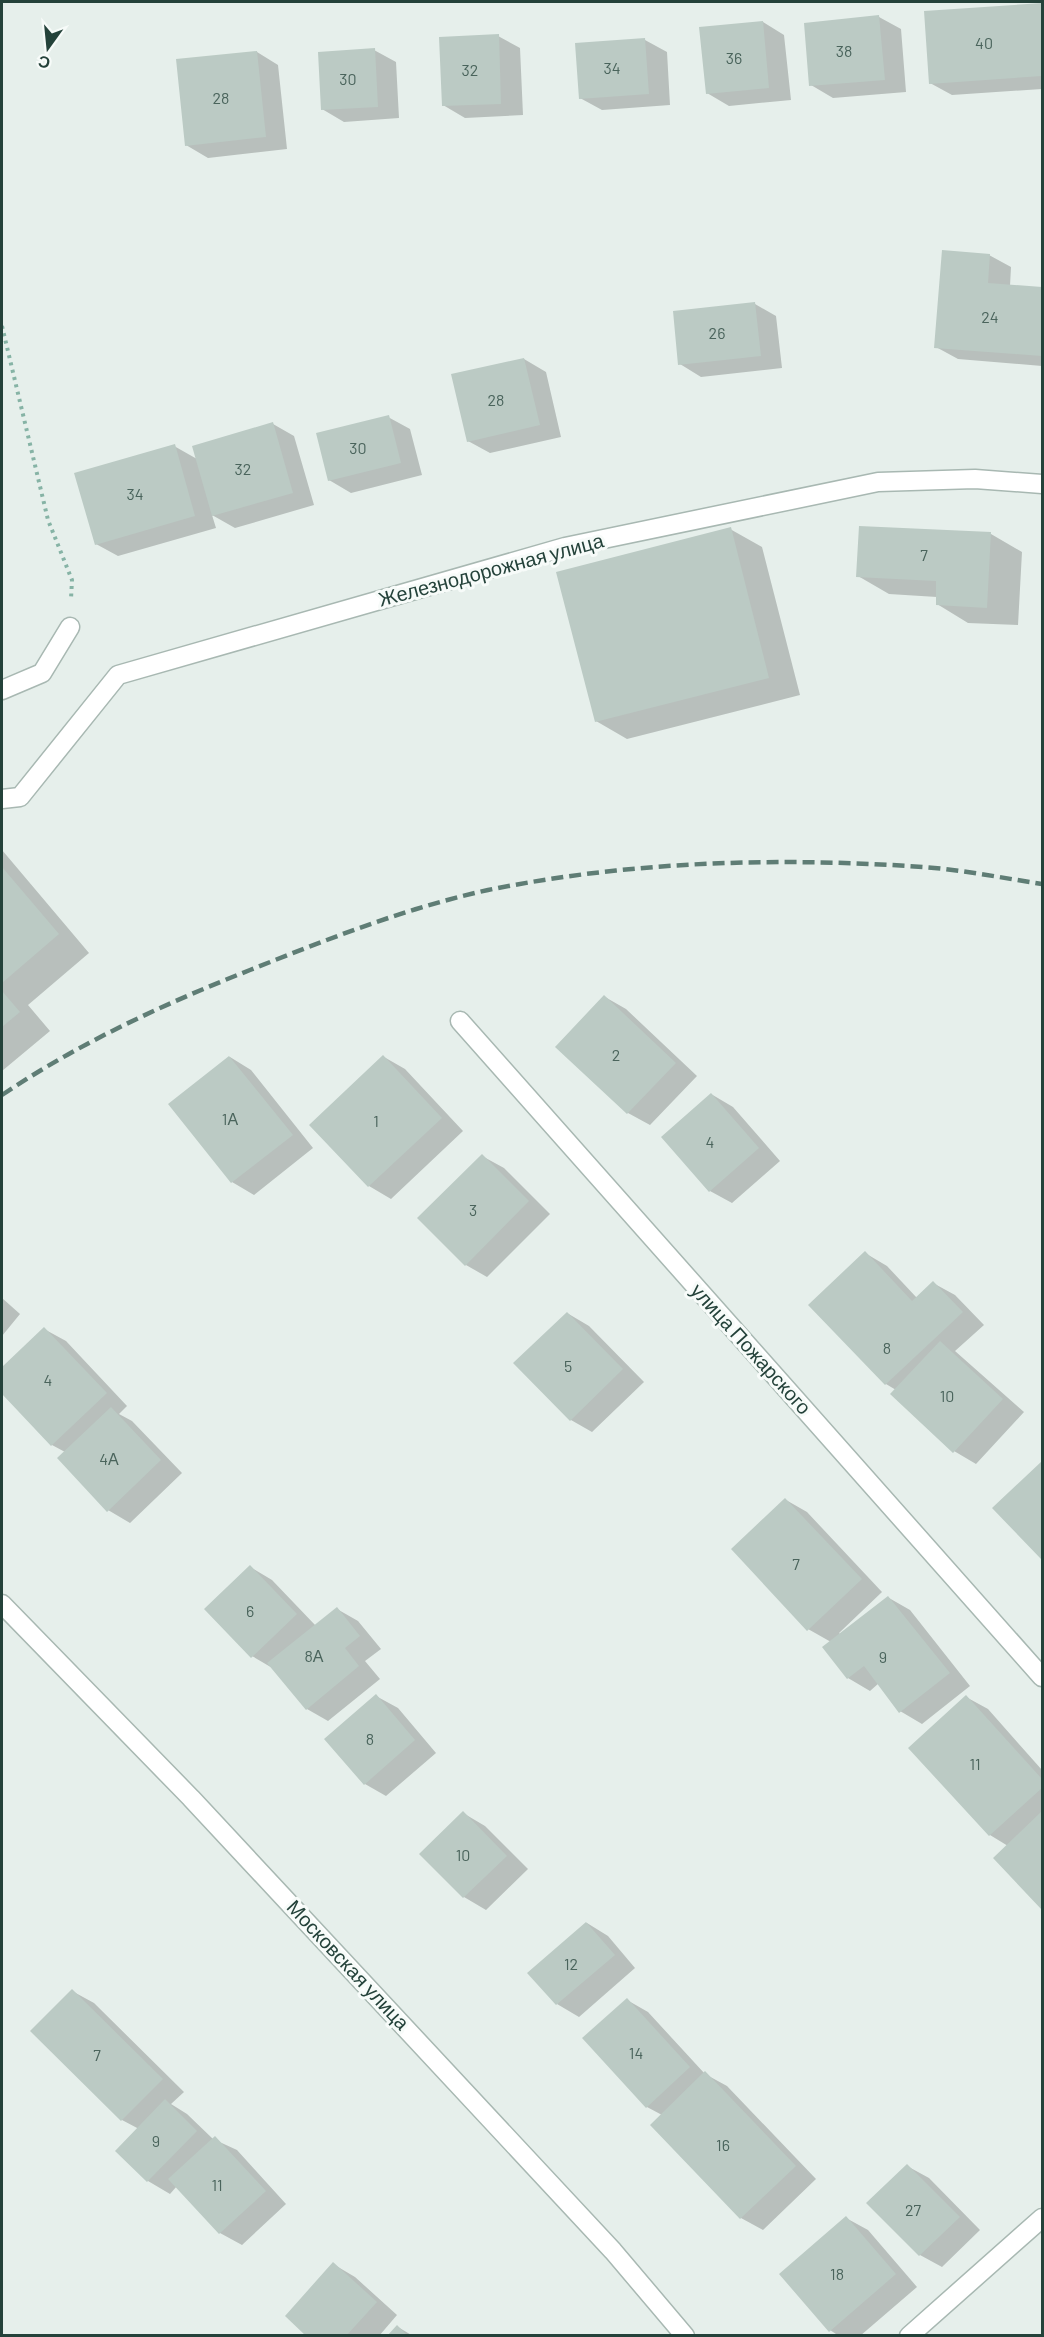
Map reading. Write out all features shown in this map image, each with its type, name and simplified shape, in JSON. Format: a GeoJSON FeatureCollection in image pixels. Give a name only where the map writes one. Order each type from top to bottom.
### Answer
{"type":"FeatureCollection","features":[{"type":"Feature","properties":{"kind":"street","name":"Железнодорожная улица"},"geometry":{"type":"LineString","coordinates":[[2,799],[20,796],[118,675],[565,547],[878,482],[975,479],[1042,484]]}},
{"type":"Feature","properties":{"kind":"street"},"geometry":{"type":"LineString","coordinates":[[2,690],[42,673],[70,627]]}},
{"type":"Feature","properties":{"kind":"street","name":"улица Пожарского"},"geometry":{"type":"LineString","coordinates":[[460,1021],[1042,1677]]}},
{"type":"Feature","properties":{"kind":"street","name":"Московская улица"},"geometry":{"type":"LineString","coordinates":[[2,1604],[192,1798],[613,2250],[684,2336]]}},
{"type":"Feature","properties":{"kind":"street"},"geometry":{"type":"LineString","coordinates":[[909,2336],[1042,2218]]}},
{"type":"Feature","properties":{"kind":"path"},"geometry":{"type":"LineString","coordinates":[[2,326],[48,520],[72,580],[70,627]]}},
{"type":"Feature","properties":{"kind":"building"},"geometry":{"type":"Polygon","coordinates":[[[1042,3],[1042,76],[929,84],[924,11],[1042,3]]]}},
{"type":"Feature","properties":{"kind":"building"},"geometry":{"type":"Polygon","coordinates":[[[879,15],[885,80],[809,86],[804,23],[879,15]]]}},
{"type":"Feature","properties":{"kind":"building"},"geometry":{"type":"Polygon","coordinates":[[[763,21],[769,88],[706,94],[699,27],[763,21]]]}},
{"type":"Feature","properties":{"kind":"building"},"geometry":{"type":"Polygon","coordinates":[[[499,34],[501,104],[442,106],[439,37],[499,34]]]}},
{"type":"Feature","properties":{"kind":"building"},"geometry":{"type":"Polygon","coordinates":[[[645,38],[649,94],[579,99],[575,43],[645,38]]]}},
{"type":"Feature","properties":{"kind":"building"},"geometry":{"type":"Polygon","coordinates":[[[375,48],[378,107],[321,110],[318,52],[375,48]]]}},
{"type":"Feature","properties":{"kind":"building"},"geometry":{"type":"Polygon","coordinates":[[[257,51],[266,137],[185,146],[176,59],[257,51]]]}},
{"type":"Feature","properties":{"kind":"building"},"geometry":{"type":"Polygon","coordinates":[[[942,250],[990,254],[988,283],[1042,287],[1042,356],[934,348],[942,250]]]}},
{"type":"Feature","properties":{"kind":"building"},"geometry":{"type":"Polygon","coordinates":[[[755,302],[761,356],[678,365],[673,311],[755,302]]]}},
{"type":"Feature","properties":{"kind":"building"},"geometry":{"type":"Polygon","coordinates":[[[524,358],[540,425],[467,442],[451,374],[524,358]]]}},
{"type":"Feature","properties":{"kind":"building"},"geometry":{"type":"Polygon","coordinates":[[[389,415],[401,463],[328,481],[316,433],[389,415]]]}},
{"type":"Feature","properties":{"kind":"building"},"geometry":{"type":"Polygon","coordinates":[[[273,422],[293,493],[212,516],[192,446],[273,422]]]}},
{"type":"Feature","properties":{"kind":"building"},"geometry":{"type":"Polygon","coordinates":[[[175,444],[195,516],[95,545],[74,473],[175,444]]]}},
{"type":"Feature","properties":{"kind":"building"},"geometry":{"type":"Polygon","coordinates":[[[859,526],[991,532],[987,608],[936,605],[936,581],[856,577],[859,526]]]}},
{"type":"Feature","properties":{"kind":"building"},"geometry":{"type":"Polygon","coordinates":[[[731,527],[769,678],[595,722],[556,572],[731,527]]]}},
{"type":"Feature","properties":{"kind":"building"},"geometry":{"type":"Polygon","coordinates":[[[2,867],[59,934],[2,983],[2,867]]]}},
{"type":"Feature","properties":{"kind":"building"},"geometry":{"type":"Polygon","coordinates":[[[2,991],[20,1012],[2,1027],[2,991]]]}},
{"type":"Feature","properties":{"kind":"building"},"geometry":{"type":"Polygon","coordinates":[[[604,995],[676,1063],[627,1114],[555,1047],[604,995]]]}},
{"type":"Feature","properties":{"kind":"building"},"geometry":{"type":"Polygon","coordinates":[[[383,1055],[442,1118],[368,1187],[309,1125],[383,1055]]]}},
{"type":"Feature","properties":{"kind":"building"},"geometry":{"type":"Polygon","coordinates":[[[229,1056],[293,1135],[231,1183],[168,1104],[229,1056]]]}},
{"type":"Feature","properties":{"kind":"building"},"geometry":{"type":"Polygon","coordinates":[[[711,1093],[759,1148],[709,1192],[661,1137],[711,1093]]]}},
{"type":"Feature","properties":{"kind":"building"},"geometry":{"type":"Polygon","coordinates":[[[482,1154],[529,1201],[465,1266],[417,1218],[482,1154]]]}},
{"type":"Feature","properties":{"kind":"building"},"geometry":{"type":"Polygon","coordinates":[[[865,1251],[912,1301],[933,1281],[963,1312],[885,1385],[808,1305],[865,1251]]]}},
{"type":"Feature","properties":{"kind":"building"},"geometry":{"type":"Polygon","coordinates":[[[567,1312],[623,1369],[570,1421],[513,1363],[567,1312]]]}},
{"type":"Feature","properties":{"kind":"building"},"geometry":{"type":"Polygon","coordinates":[[[44,1327],[107,1393],[51,1446],[2,1394],[2,1367],[44,1327]]]}},
{"type":"Feature","properties":{"kind":"building"},"geometry":{"type":"Polygon","coordinates":[[[940,1341],[1003,1399],[953,1453],[890,1394],[940,1341]]]}},
{"type":"Feature","properties":{"kind":"building"},"geometry":{"type":"Polygon","coordinates":[[[111,1407],[161,1460],[107,1512],[57,1458],[111,1407]]]}},
{"type":"Feature","properties":{"kind":"building"},"geometry":{"type":"Polygon","coordinates":[[[1042,1461],[1042,1557],[1041,1559],[992,1508],[1042,1461]]]}},
{"type":"Feature","properties":{"kind":"building"},"geometry":{"type":"Polygon","coordinates":[[[785,1498],[862,1579],[807,1631],[731,1549],[785,1498]]]}},
{"type":"Feature","properties":{"kind":"building"},"geometry":{"type":"Polygon","coordinates":[[[250,1565],[297,1614],[251,1658],[204,1609],[250,1565]]]}},
{"type":"Feature","properties":{"kind":"building"},"geometry":{"type":"Polygon","coordinates":[[[888,1596],[950,1673],[899,1713],[864,1666],[847,1679],[822,1647],[888,1596]]]}},
{"type":"Feature","properties":{"kind":"building"},"geometry":{"type":"Polygon","coordinates":[[[337,1607],[360,1636],[345,1648],[359,1666],[306,1710],[267,1663],[337,1607]]]}},
{"type":"Feature","properties":{"kind":"building"},"geometry":{"type":"Polygon","coordinates":[[[376,1694],[415,1740],[364,1785],[324,1739],[376,1694]]]}},
{"type":"Feature","properties":{"kind":"building"},"geometry":{"type":"Polygon","coordinates":[[[966,1695],[1042,1779],[1042,1788],[989,1836],[908,1748],[966,1695]]]}},
{"type":"Feature","properties":{"kind":"building"},"geometry":{"type":"Polygon","coordinates":[[[463,1811],[507,1856],[463,1898],[419,1854],[463,1811]]]}},
{"type":"Feature","properties":{"kind":"building"},"geometry":{"type":"Polygon","coordinates":[[[1042,1811],[1042,1910],[993,1858],[1042,1811]]]}},
{"type":"Feature","properties":{"kind":"building"},"geometry":{"type":"Polygon","coordinates":[[[586,1922],[615,1955],[556,2005],[527,1973],[586,1922]]]}},
{"type":"Feature","properties":{"kind":"building"},"geometry":{"type":"Polygon","coordinates":[[[72,1989],[163,2079],[121,2121],[30,2031],[72,1989]]]}},
{"type":"Feature","properties":{"kind":"building"},"geometry":{"type":"Polygon","coordinates":[[[627,1998],[690,2067],[646,2108],[582,2038],[627,1998]]]}},
{"type":"Feature","properties":{"kind":"building"},"geometry":{"type":"Polygon","coordinates":[[[705,2071],[796,2166],[740,2219],[650,2125],[705,2071]]]}},
{"type":"Feature","properties":{"kind":"building"},"geometry":{"type":"Polygon","coordinates":[[[165,2099],[197,2131],[147,2182],[115,2151],[165,2099]]]}},
{"type":"Feature","properties":{"kind":"building"},"geometry":{"type":"Polygon","coordinates":[[[215,2136],[266,2191],[219,2234],[168,2179],[215,2136]]]}},
{"type":"Feature","properties":{"kind":"building"},"geometry":{"type":"Polygon","coordinates":[[[907,2164],[960,2217],[919,2256],[866,2203],[907,2164]]]}},
{"type":"Feature","properties":{"kind":"building"},"geometry":{"type":"Polygon","coordinates":[[[846,2216],[896,2274],[829,2332],[779,2274],[846,2216]]]}},
{"type":"Feature","properties":{"kind":"building"},"geometry":{"type":"Polygon","coordinates":[[[333,2262],[377,2302],[346,2336],[306,2336],[285,2316],[333,2262]]]}},
{"type":"Feature","properties":{"kind":"building"},"geometry":{"type":"Polygon","coordinates":[[[397,2325],[408,2336],[387,2336],[397,2325]]]}},
{"type":"Feature","properties":{"kind":"railway"},"geometry":{"type":"LineString","coordinates":[[2,1095],[61,1058],[154,1011],[218,983],[367,925],[457,897],[488,890],[542,880],[650,867],[759,862],[923,867],[1042,884]]}}]}
